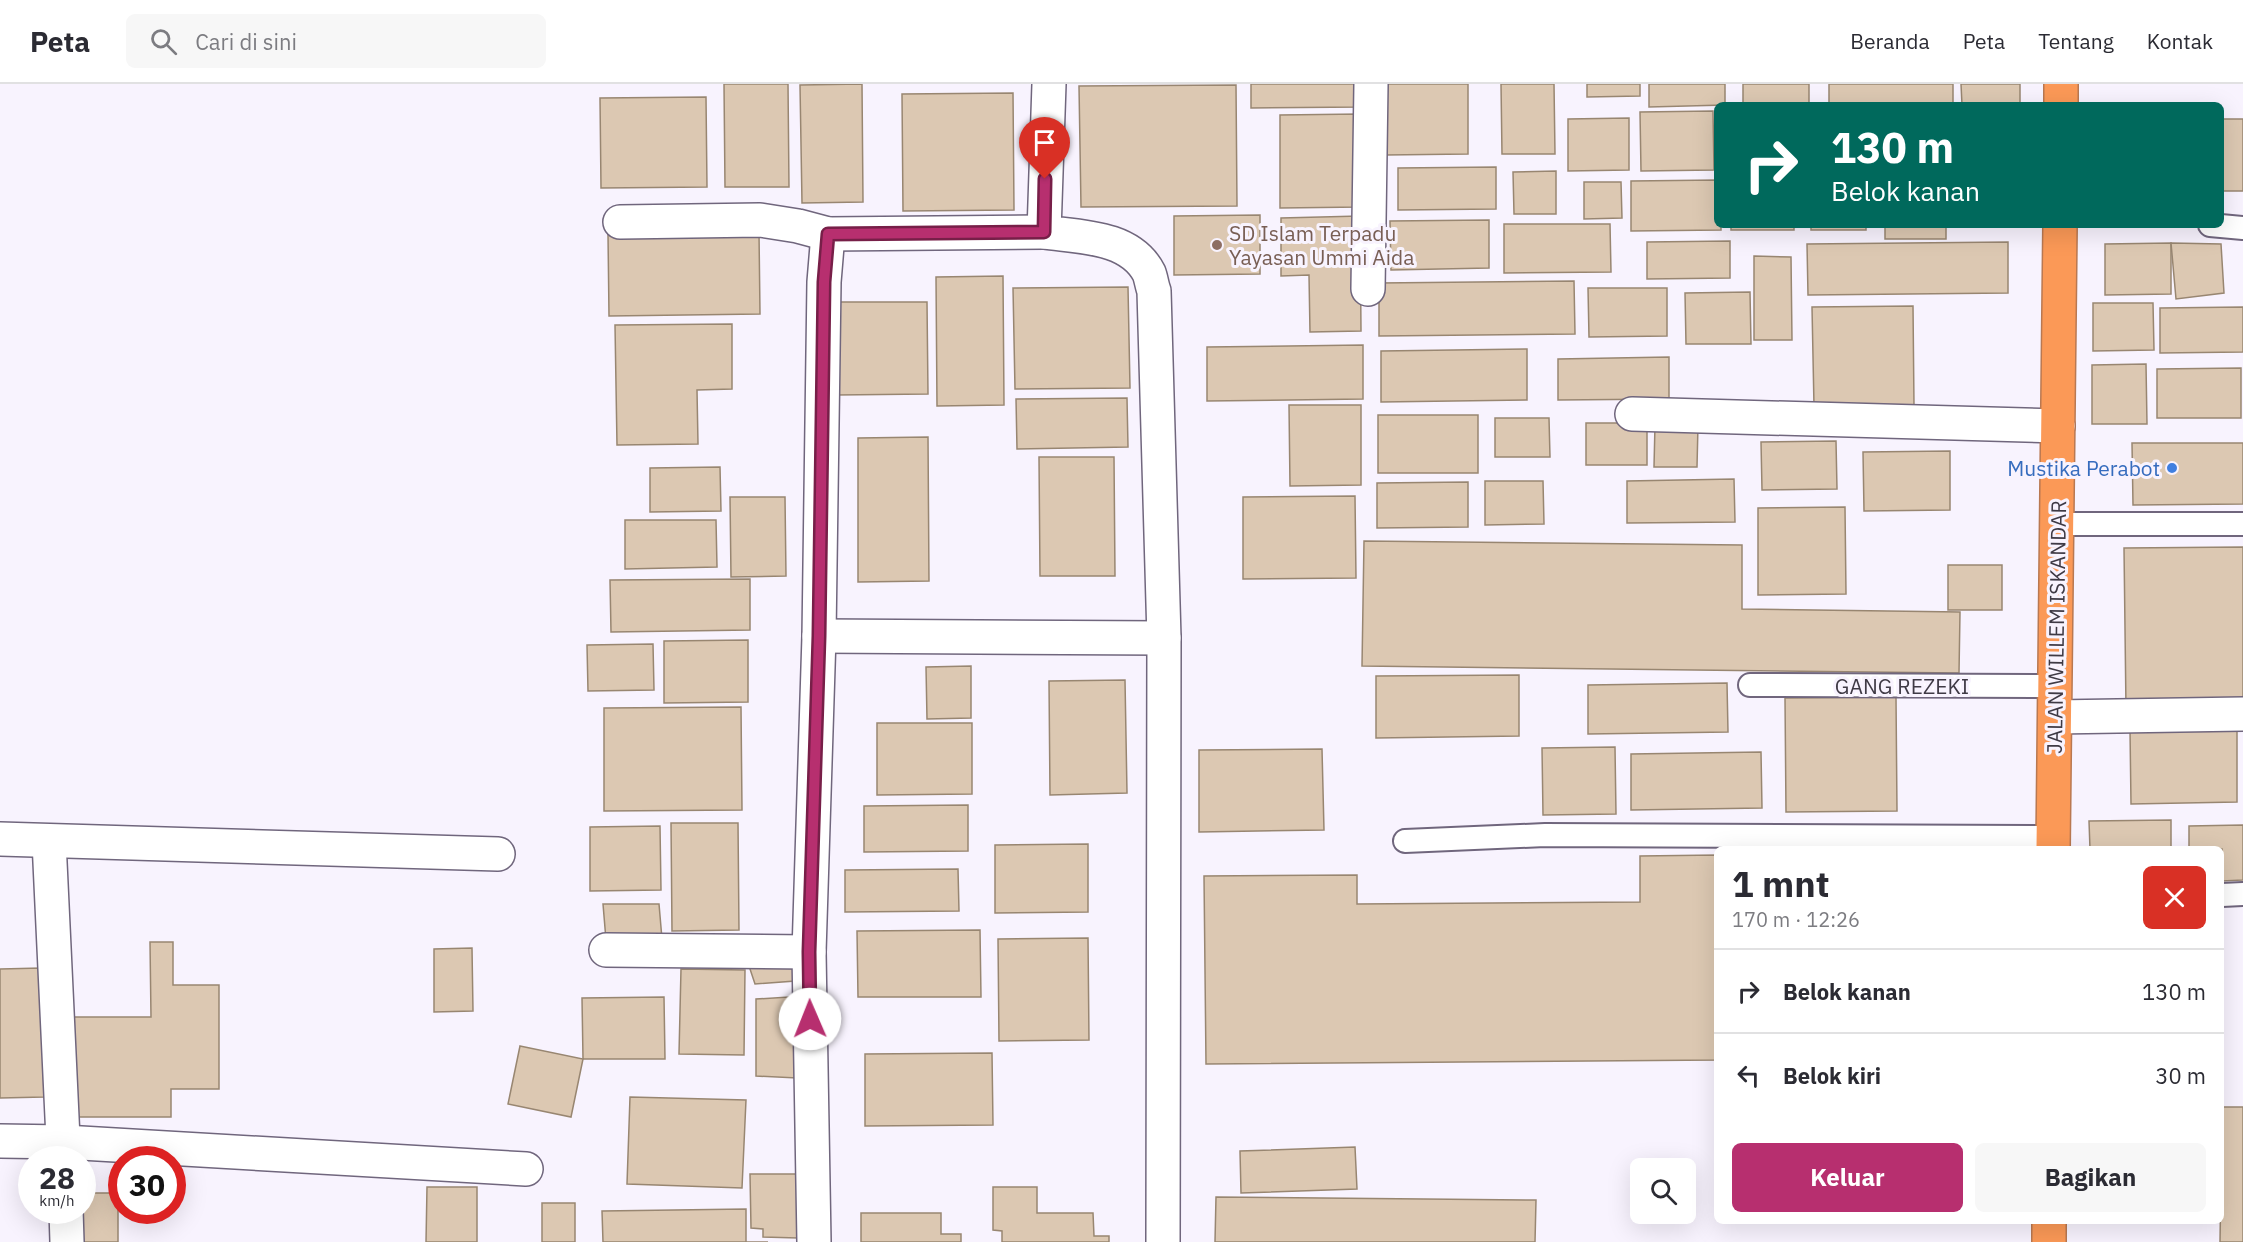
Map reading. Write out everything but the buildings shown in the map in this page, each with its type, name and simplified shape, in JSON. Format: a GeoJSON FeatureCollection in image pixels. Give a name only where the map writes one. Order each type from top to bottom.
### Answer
{"type":"FeatureCollection","features":[{"type":"Feature","properties":{"kind":"highway"},"geometry":{"type":"LineString","coordinates":[[2061,84],[2061,102]]}},
{"type":"Feature","properties":{"kind":"highway","name":"JALAN WILLEM ISKANDAR"},"geometry":{"type":"LineString","coordinates":[[2053,843],[2060,228]]}},
{"type":"Feature","properties":{"kind":"highway"},"geometry":{"type":"LineString","coordinates":[[2049,1224],[2049,1242]]}},
{"type":"Feature","properties":{"kind":"street"},"geometry":{"type":"LineString","coordinates":[[1044,232],[1048,84]]}},
{"type":"Feature","properties":{"kind":"street"},"geometry":{"type":"LineString","coordinates":[[1368,289],[1371,84]]}},
{"type":"Feature","properties":{"kind":"street"},"geometry":{"type":"LineString","coordinates":[[620,222],[760,220],[828,234],[1044,232],[1116,243],[1130,251],[1149,273],[1154,291],[1164,638],[1163,1242]]}},
{"type":"Feature","properties":{"kind":"street"},"geometry":{"type":"LineString","coordinates":[[814,1242],[809,952],[819,636],[824,282],[828,234]]}},
{"type":"Feature","properties":{"kind":"street"},"geometry":{"type":"LineString","coordinates":[[1632,414],[2058,426]]}},
{"type":"Feature","properties":{"kind":"street"},"geometry":{"type":"LineString","coordinates":[[819,636],[1164,638]]}},
{"type":"Feature","properties":{"kind":"street"},"geometry":{"type":"LineString","coordinates":[[2055,702],[2243,714]]}},
{"type":"Feature","properties":{"kind":"street"},"geometry":{"type":"LineString","coordinates":[[0,839],[498,854]]}},
{"type":"Feature","properties":{"kind":"street"},"geometry":{"type":"LineString","coordinates":[[49,841],[64,1146]]}},
{"type":"Feature","properties":{"kind":"street"},"geometry":{"type":"LineString","coordinates":[[606,950],[809,952]]}},
{"type":"Feature","properties":{"kind":"street"},"geometry":{"type":"LineString","coordinates":[[0,1141],[32,1146]]}},
{"type":"Feature","properties":{"kind":"street"},"geometry":{"type":"LineString","coordinates":[[96,1152],[526,1169]]}},
{"type":"Feature","properties":{"kind":"street"},"geometry":{"type":"LineString","coordinates":[[66,1224],[67,1242]]}},
{"type":"Feature","properties":{"kind":"lane"},"geometry":{"type":"LineString","coordinates":[[2224,226],[2243,228]]}},
{"type":"Feature","properties":{"kind":"lane"},"geometry":{"type":"LineString","coordinates":[[2057,524],[2243,524]]}},
{"type":"Feature","properties":{"kind":"lane","name":"GANG REZEKI"},"geometry":{"type":"LineString","coordinates":[[1750,685],[2055,702]]}},
{"type":"Feature","properties":{"kind":"lane"},"geometry":{"type":"LineString","coordinates":[[1405,841],[1545,835],[2053,843]]}},
{"type":"Feature","properties":{"kind":"lane"},"geometry":{"type":"LineString","coordinates":[[2224,895],[2243,894]]}},
{"type":"Feature","properties":{"kind":"place","name":"SD Islam Terpadu Yayasan Ummi Aida"},"geometry":{"type":"Point","coordinates":[1217,245]}},
{"type":"Feature","properties":{"kind":"place","name":"Mustika Perabot"},"geometry":{"type":"Point","coordinates":[2172,468]}},
{"type":"Feature","properties":{"kind":"route"},"geometry":{"type":"LineString","coordinates":[[810,1019],[809,952],[819,636],[824,282],[828,234],[1044,232],[1045,179]]}}]}
